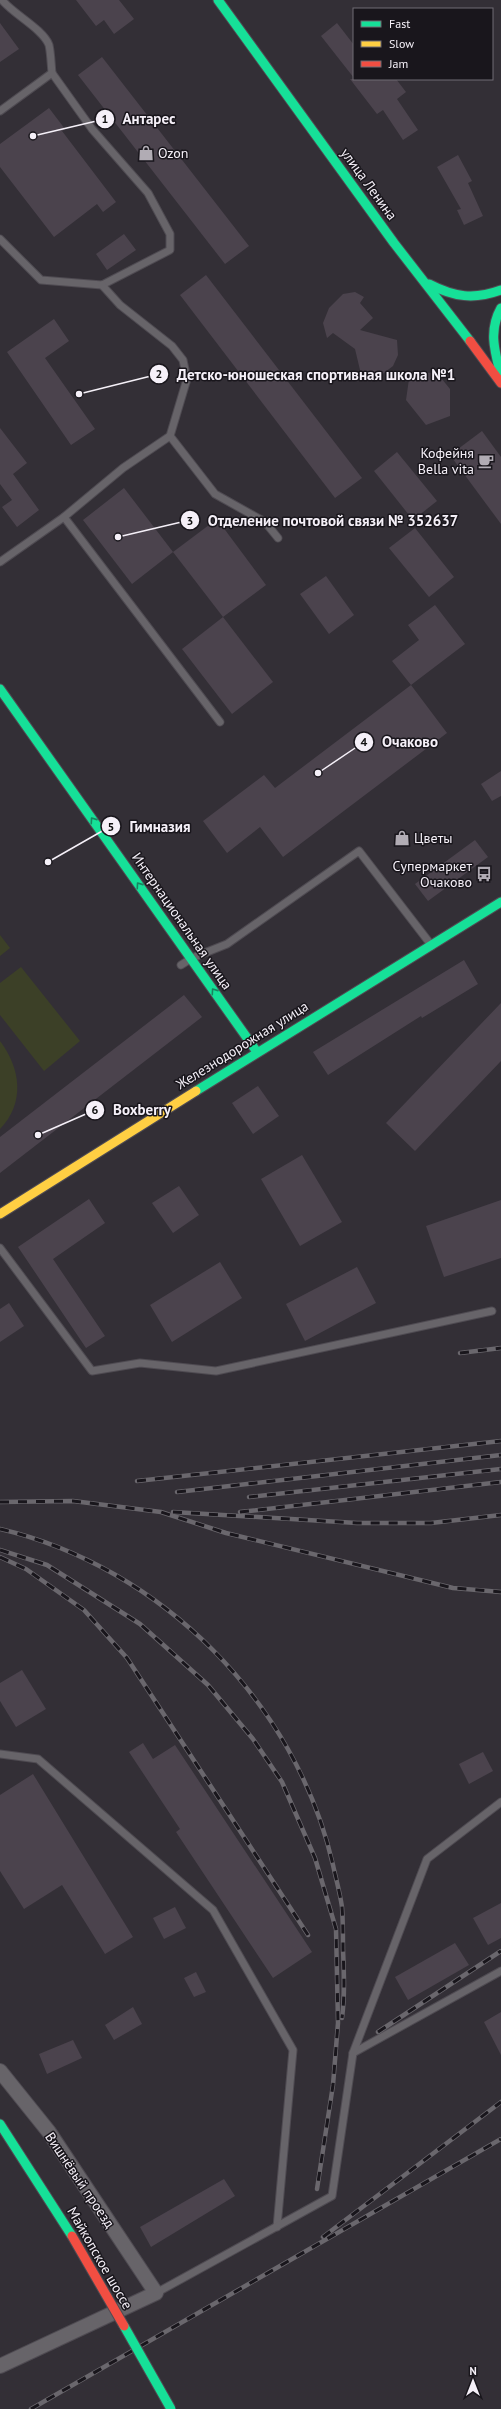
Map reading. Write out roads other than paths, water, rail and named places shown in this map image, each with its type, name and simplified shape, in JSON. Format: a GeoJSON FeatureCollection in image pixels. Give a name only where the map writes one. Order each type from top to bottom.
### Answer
{"type":"FeatureCollection","features":[{"type":"Feature","properties":{"kind":"main road","name":"улица Ленина"},"geometry":{"type":"LineString","coordinates":[[218,0],[394,243],[428,283],[501,383]]}},
{"type":"Feature","properties":{"kind":"main road"},"geometry":{"type":"LineString","coordinates":[[428,283],[452,296],[485,297],[501,290]]}},
{"type":"Feature","properties":{"kind":"main road"},"geometry":{"type":"LineString","coordinates":[[501,308],[494,317],[492,342],[501,378]]}},
{"type":"Feature","properties":{"kind":"main road","name":"Интернациональная улица"},"geometry":{"type":"LineString","coordinates":[[0,689],[192,958],[257,1052]]}},
{"type":"Feature","properties":{"kind":"main road","name":"Железнодорожная улица"},"geometry":{"type":"LineString","coordinates":[[0,1214],[245,1055],[257,1052],[396,965],[432,946],[501,902]]}},
{"type":"Feature","properties":{"kind":"main road","name":"Майкопское шоссе"},"geometry":{"type":"LineString","coordinates":[[0,2124],[72,2236],[171,2409]]}},
{"type":"Feature","properties":{"kind":"street","name":"Вишнёвый проезд"},"geometry":{"type":"LineString","coordinates":[[0,2071],[49,2132],[156,2293]]}},
{"type":"Feature","properties":{"kind":"street"},"geometry":{"type":"LineString","coordinates":[[0,2366],[156,2293]]}},
{"type":"Feature","properties":{"kind":"lane"},"geometry":{"type":"LineString","coordinates":[[0,239],[41,280],[102,285],[170,250],[170,234],[148,193],[92,129],[52,73],[48,44],[34,26],[11,11],[2,0]]}},
{"type":"Feature","properties":{"kind":"lane"},"geometry":{"type":"LineString","coordinates":[[0,111],[52,73]]}},
{"type":"Feature","properties":{"kind":"lane"},"geometry":{"type":"LineString","coordinates":[[2,558],[64,517],[123,468],[170,436],[187,379],[183,360],[172,346],[120,305],[102,285]]}},
{"type":"Feature","properties":{"kind":"lane"},"geometry":{"type":"LineString","coordinates":[[170,436],[215,494],[265,522],[278,538]]}},
{"type":"Feature","properties":{"kind":"lane"},"geometry":{"type":"LineString","coordinates":[[64,517],[220,722]]}},
{"type":"Feature","properties":{"kind":"lane"},"geometry":{"type":"LineString","coordinates":[[181,965],[192,958],[228,944],[359,851],[432,946]]}},
{"type":"Feature","properties":{"kind":"lane"},"geometry":{"type":"LineString","coordinates":[[0,1248],[92,1371],[140,1363],[216,1371],[492,1311]]}},
{"type":"Feature","properties":{"kind":"lane"},"geometry":{"type":"LineString","coordinates":[[0,1754],[38,1759],[213,1910],[293,2050],[277,2227]]}},
{"type":"Feature","properties":{"kind":"lane"},"geometry":{"type":"LineString","coordinates":[[156,2293],[332,2196],[353,2053],[427,1859],[501,1802]]}},
{"type":"Feature","properties":{"kind":"lane"},"geometry":{"type":"LineString","coordinates":[[353,2053],[501,1971]]}},
{"type":"Feature","properties":{"kind":"railway"},"geometry":{"type":"LineString","coordinates":[[460,1353],[501,1348]]}},
{"type":"Feature","properties":{"kind":"railway"},"geometry":{"type":"LineString","coordinates":[[137,1481],[501,1441]]}},
{"type":"Feature","properties":{"kind":"railway"},"geometry":{"type":"LineString","coordinates":[[177,1492],[501,1455]]}},
{"type":"Feature","properties":{"kind":"railway"},"geometry":{"type":"LineString","coordinates":[[249,1497],[501,1469]]}},
{"type":"Feature","properties":{"kind":"railway"},"geometry":{"type":"LineString","coordinates":[[240,1512],[501,1482]]}},
{"type":"Feature","properties":{"kind":"railway"},"geometry":{"type":"LineString","coordinates":[[0,1502],[73,1501],[161,1512],[226,1533],[453,1588],[501,1592]]}},
{"type":"Feature","properties":{"kind":"railway"},"geometry":{"type":"LineString","coordinates":[[173,1512],[357,1523],[431,1523],[501,1515]]}},
{"type":"Feature","properties":{"kind":"railway"},"geometry":{"type":"LineString","coordinates":[[0,1529],[59,1548],[115,1575],[167,1609],[213,1650],[254,1698],[288,1750],[315,1806],[333,1865],[342,1907],[344,1984],[342,2018]]}},
{"type":"Feature","properties":{"kind":"railway"},"geometry":{"type":"LineString","coordinates":[[0,1550],[47,1565],[140,1624],[208,1685],[253,1739],[282,1782],[315,1858],[336,1929],[338,2023],[333,2085],[317,2189]]}},
{"type":"Feature","properties":{"kind":"railway"},"geometry":{"type":"LineString","coordinates":[[0,1557],[26,1569],[84,1610],[127,1658],[308,1935]]}},
{"type":"Feature","properties":{"kind":"railway"},"geometry":{"type":"LineString","coordinates":[[378,2032],[501,1951]]}},
{"type":"Feature","properties":{"kind":"railway"},"geometry":{"type":"LineString","coordinates":[[323,2237],[501,2102]]}},
{"type":"Feature","properties":{"kind":"railway"},"geometry":{"type":"LineString","coordinates":[[31,2409],[501,2139]]}},
{"type":"Feature","properties":{"kind":"place","name":"Антарес"},"geometry":{"type":"Point","coordinates":[33,136]}},
{"type":"Feature","properties":{"kind":"place","name":"Ozon"},"geometry":{"type":"Point","coordinates":[146,153]}},
{"type":"Feature","properties":{"kind":"place","name":"Детско-юношеская спортивная школа №1"},"geometry":{"type":"Point","coordinates":[79,394]}},
{"type":"Feature","properties":{"kind":"place","name":"Кофейня Bella vita"},"geometry":{"type":"Point","coordinates":[486,461]}},
{"type":"Feature","properties":{"kind":"place","name":"Отделение почтовой связи № 352637"},"geometry":{"type":"Point","coordinates":[118,537]}},
{"type":"Feature","properties":{"kind":"place","name":"Очаково"},"geometry":{"type":"Point","coordinates":[318,773]}},
{"type":"Feature","properties":{"kind":"place","name":"Цветы"},"geometry":{"type":"Point","coordinates":[402,838]}},
{"type":"Feature","properties":{"kind":"place","name":"Гимназия"},"geometry":{"type":"Point","coordinates":[48,862]}},
{"type":"Feature","properties":{"kind":"place","name":"Супермаркет Очаково"},"geometry":{"type":"Point","coordinates":[484,874]}},
{"type":"Feature","properties":{"kind":"place","name":"Boxberry"},"geometry":{"type":"Point","coordinates":[38,1135]}}]}
